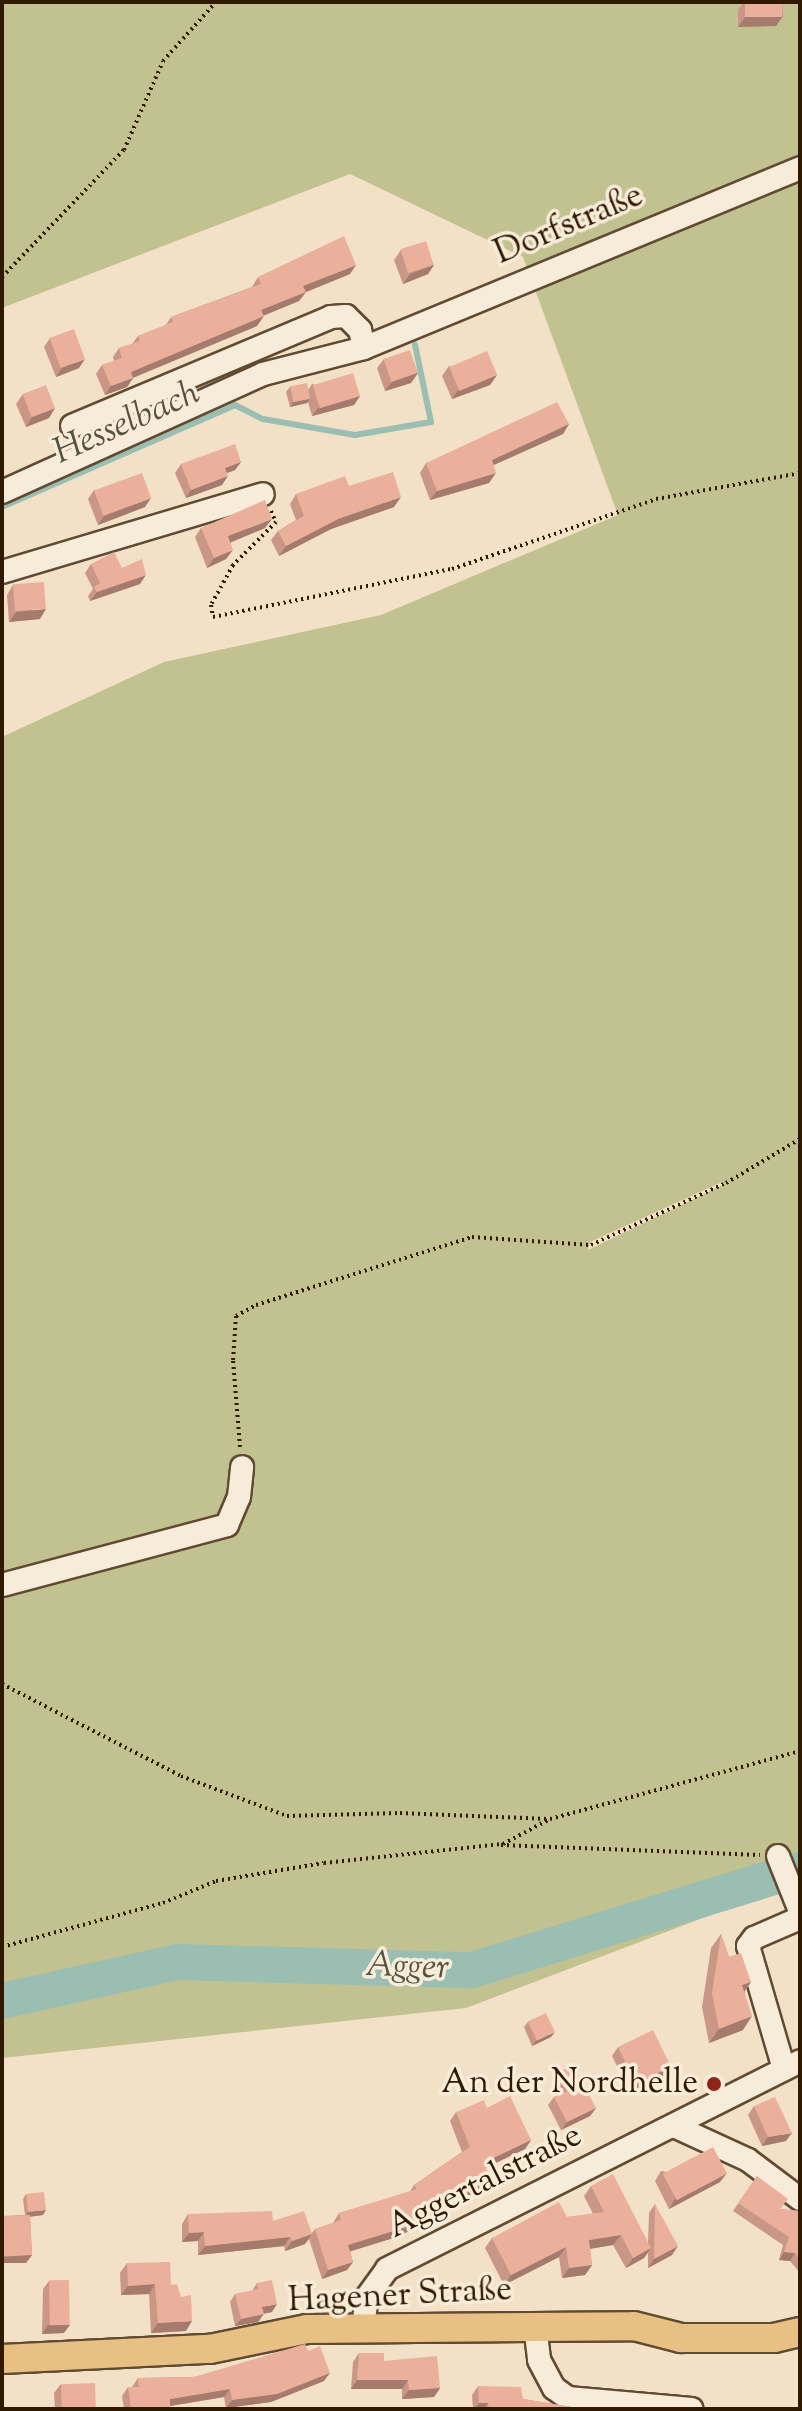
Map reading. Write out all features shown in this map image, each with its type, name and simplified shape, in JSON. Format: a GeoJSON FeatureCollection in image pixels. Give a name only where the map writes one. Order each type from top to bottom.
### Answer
{"type":"FeatureCollection","features":[{"type":"Feature","properties":{"kind":"main road","name":"Hagener Straße"},"geometry":{"type":"LineString","coordinates":[[2,2359],[210,2349],[307,2329],[634,2326],[681,2338],[774,2338],[800,2332]]}},
{"type":"Feature","properties":{"kind":"street","name":"Dorfstraße"},"geometry":{"type":"LineString","coordinates":[[2,492],[263,374],[364,348],[800,168]]}},
{"type":"Feature","properties":{"kind":"street"},"geometry":{"type":"LineString","coordinates":[[72,426],[331,317],[346,316],[360,330],[364,348]]}},
{"type":"Feature","properties":{"kind":"street"},"geometry":{"type":"LineString","coordinates":[[2,572],[263,494]]}},
{"type":"Feature","properties":{"kind":"street"},"geometry":{"type":"LineString","coordinates":[[2,1585],[227,1525],[239,1497],[242,1467]]}},
{"type":"Feature","properties":{"kind":"street"},"geometry":{"type":"LineString","coordinates":[[778,1856],[793,1886],[800,1911]]}},
{"type":"Feature","properties":{"kind":"street"},"geometry":{"type":"LineString","coordinates":[[792,2065],[748,1946],[754,1938],[800,1918]]}},
{"type":"Feature","properties":{"kind":"street","name":"Aggertalstraße"},"geometry":{"type":"LineString","coordinates":[[363,2328],[367,2297],[387,2269],[792,2065]]}},
{"type":"Feature","properties":{"kind":"street"},"geometry":{"type":"LineString","coordinates":[[674,2126],[748,2160],[800,2199]]}},
{"type":"Feature","properties":{"kind":"street"},"geometry":{"type":"LineString","coordinates":[[535,2326],[539,2360],[554,2388],[568,2398],[692,2409]]}},
{"type":"Feature","properties":{"kind":"path"},"geometry":{"type":"LineString","coordinates":[[2,277],[124,150],[163,61],[216,2]]}},
{"type":"Feature","properties":{"kind":"path"},"geometry":{"type":"LineString","coordinates":[[263,494],[276,522],[233,565],[211,605],[213,617],[452,569],[656,499],[800,473]]}},
{"type":"Feature","properties":{"kind":"path"},"geometry":{"type":"LineString","coordinates":[[242,1467],[233,1360],[236,1316],[256,1305],[472,1237],[591,1245],[726,1183],[800,1139]]}},
{"type":"Feature","properties":{"kind":"path"},"geometry":{"type":"LineString","coordinates":[[2,1684],[181,1776],[287,1816],[400,1813],[550,1819]]}},
{"type":"Feature","properties":{"kind":"path"},"geometry":{"type":"LineString","coordinates":[[2,1947],[163,1903],[216,1881],[324,1863],[503,1844],[550,1819],[800,1751]]}},
{"type":"Feature","properties":{"kind":"path"},"geometry":{"type":"LineString","coordinates":[[498,1845],[778,1856]]}},
{"type":"Feature","properties":{"kind":"shaded area"},"geometry":{"type":"Polygon","coordinates":[[[2,2],[800,2],[800,1881],[466,2008],[2,2058],[2,737],[164,662],[381,615],[618,515],[523,257],[350,174],[2,308],[2,2]],[[722,1182],[590,1242],[588,1250],[723,1185],[722,1182]]]}},
{"type":"Feature","properties":{"kind":"building"},"geometry":{"type":"Polygon","coordinates":[[[745,2],[782,2],[782,17],[745,17],[745,2]]]}},
{"type":"Feature","properties":{"kind":"building"},"geometry":{"type":"Polygon","coordinates":[[[344,236],[356,265],[303,286],[306,292],[261,310],[264,316],[131,372],[133,378],[111,386],[102,365],[122,358],[119,348],[140,341],[138,336],[173,322],[171,317],[261,284],[258,277],[344,236]]]}},
{"type":"Feature","properties":{"kind":"building"},"geometry":{"type":"Polygon","coordinates":[[[426,241],[434,265],[408,273],[400,249],[426,241]]]}},
{"type":"Feature","properties":{"kind":"building"},"geometry":{"type":"Polygon","coordinates":[[[74,329],[85,359],[61,368],[50,338],[74,329]]]}},
{"type":"Feature","properties":{"kind":"building"},"geometry":{"type":"Polygon","coordinates":[[[410,350],[418,373],[391,382],[384,359],[410,350]]]}},
{"type":"Feature","properties":{"kind":"building"},"geometry":{"type":"Polygon","coordinates":[[[487,351],[497,375],[459,391],[449,367],[487,351]]]}},
{"type":"Feature","properties":{"kind":"building"},"geometry":{"type":"Polygon","coordinates":[[[353,373],[360,396],[320,408],[313,385],[353,373]]]}},
{"type":"Feature","properties":{"kind":"building"},"geometry":{"type":"Polygon","coordinates":[[[307,383],[310,399],[293,402],[290,386],[307,383]]]}},
{"type":"Feature","properties":{"kind":"building"},"geometry":{"type":"Polygon","coordinates":[[[46,385],[55,408],[32,417],[23,394],[46,385]]]}},
{"type":"Feature","properties":{"kind":"building"},"geometry":{"type":"Polygon","coordinates":[[[557,402],[569,424],[492,460],[496,473],[437,491],[426,463],[557,402]]]}},
{"type":"Feature","properties":{"kind":"building"},"geometry":{"type":"Polygon","coordinates":[[[235,444],[241,462],[225,468],[228,476],[191,490],[181,464],[235,444]]]}},
{"type":"Feature","properties":{"kind":"building"},"geometry":{"type":"Polygon","coordinates":[[[393,472],[401,497],[338,519],[286,546],[278,531],[304,516],[296,494],[345,476],[349,486],[393,472]]]}},
{"type":"Feature","properties":{"kind":"building"},"geometry":{"type":"Polygon","coordinates":[[[142,473],[151,498],[103,516],[94,490],[142,473]]]}},
{"type":"Feature","properties":{"kind":"building"},"geometry":{"type":"Polygon","coordinates":[[[265,500],[272,519],[228,536],[233,550],[214,558],[201,528],[265,500]]]}},
{"type":"Feature","properties":{"kind":"building"},"geometry":{"type":"Polygon","coordinates":[[[114,552],[122,568],[142,559],[146,575],[97,592],[94,587],[100,583],[91,564],[114,552]]]}},
{"type":"Feature","properties":{"kind":"building"},"geometry":{"type":"Polygon","coordinates":[[[44,582],[46,609],[15,611],[13,584],[44,582]]]}},
{"type":"Feature","properties":{"kind":"building"},"geometry":{"type":"Polygon","coordinates":[[[721,1934],[729,1957],[741,1953],[751,1982],[742,1985],[752,2016],[719,2029],[712,1993],[721,1934]]]}},
{"type":"Feature","properties":{"kind":"building"},"geometry":{"type":"Polygon","coordinates":[[[546,2013],[555,2032],[537,2040],[528,2021],[546,2013]]]}},
{"type":"Feature","properties":{"kind":"building"},"geometry":{"type":"Polygon","coordinates":[[[653,2030],[671,2067],[636,2084],[618,2047],[653,2030]]]}},
{"type":"Feature","properties":{"kind":"building"},"geometry":{"type":"Polygon","coordinates":[[[573,2065],[596,2108],[567,2122],[554,2097],[567,2091],[558,2072],[573,2065]]]}},
{"type":"Feature","properties":{"kind":"building"},"geometry":{"type":"Polygon","coordinates":[[[510,2096],[531,2140],[483,2163],[492,2179],[407,2227],[348,2245],[353,2262],[328,2270],[315,2229],[341,2220],[339,2213],[417,2189],[414,2185],[470,2147],[456,2112],[484,2100],[487,2108],[510,2096]]]}},
{"type":"Feature","properties":{"kind":"building"},"geometry":{"type":"Polygon","coordinates":[[[775,2097],[792,2133],[768,2137],[754,2106],[775,2097]]]}},
{"type":"Feature","properties":{"kind":"building"},"geometry":{"type":"Polygon","coordinates":[[[713,2147],[727,2173],[677,2200],[663,2174],[713,2147]]]}},
{"type":"Feature","properties":{"kind":"building"},"geometry":{"type":"Polygon","coordinates":[[[613,2174],[651,2248],[633,2258],[621,2235],[589,2240],[592,2265],[569,2268],[566,2247],[511,2275],[492,2238],[559,2202],[567,2217],[604,2212],[591,2186],[613,2174]]]}},
{"type":"Feature","properties":{"kind":"building"},"geometry":{"type":"Polygon","coordinates":[[[757,2176],[788,2199],[780,2209],[800,2211],[800,2259],[795,2253],[784,2252],[789,2237],[738,2203],[757,2176]]]}},
{"type":"Feature","properties":{"kind":"building"},"geometry":{"type":"Polygon","coordinates":[[[44,2192],[46,2210],[28,2212],[26,2194],[44,2192]]]}},
{"type":"Feature","properties":{"kind":"building"},"geometry":{"type":"Polygon","coordinates":[[[655,2204],[678,2246],[654,2259],[655,2204]]]}},
{"type":"Feature","properties":{"kind":"building"},"geometry":{"type":"Polygon","coordinates":[[[272,2211],[273,2221],[304,2211],[312,2234],[292,2241],[290,2237],[205,2246],[204,2232],[189,2233],[188,2214],[272,2211]]]}},
{"type":"Feature","properties":{"kind":"building"},"geometry":{"type":"Polygon","coordinates":[[[30,2215],[32,2255],[4,2256],[2,2216],[30,2215]]]}},
{"type":"Feature","properties":{"kind":"building"},"geometry":{"type":"Polygon","coordinates":[[[170,2262],[171,2285],[177,2284],[181,2297],[191,2295],[192,2321],[158,2323],[155,2284],[128,2286],[127,2263],[170,2262]]]}},
{"type":"Feature","properties":{"kind":"building"},"geometry":{"type":"Polygon","coordinates":[[[49,2280],[69,2280],[70,2325],[50,2325],[49,2280]]]}},
{"type":"Feature","properties":{"kind":"building"},"geometry":{"type":"Polygon","coordinates":[[[272,2280],[277,2304],[262,2307],[264,2314],[241,2319],[235,2294],[258,2289],[257,2283],[272,2280]]]}},
{"type":"Feature","properties":{"kind":"building"},"geometry":{"type":"Polygon","coordinates":[[[305,2344],[308,2351],[320,2346],[330,2373],[277,2394],[232,2400],[230,2389],[170,2399],[170,2409],[131,2409],[128,2387],[139,2387],[138,2378],[194,2377],[305,2344]]]}},
{"type":"Feature","properties":{"kind":"building"},"geometry":{"type":"Polygon","coordinates":[[[359,2353],[384,2353],[384,2361],[437,2356],[440,2388],[409,2390],[408,2380],[357,2380],[359,2353]]]}},
{"type":"Feature","properties":{"kind":"building"},"geometry":{"type":"Polygon","coordinates":[[[95,2383],[96,2409],[62,2409],[61,2384],[95,2383]]]}},
{"type":"Feature","properties":{"kind":"building"},"geometry":{"type":"Polygon","coordinates":[[[478,2386],[521,2387],[523,2399],[584,2409],[489,2409],[488,2403],[479,2403],[478,2386]]]}},
{"type":"Feature","properties":{"kind":"waterway","name":"Hesselbach"},"geometry":{"type":"LineString","coordinates":[[2,507],[235,405],[263,419],[355,435],[431,422],[415,345]]}},
{"type":"Feature","properties":{"kind":"waterway","name":"Agger"},"geometry":{"type":"LineString","coordinates":[[2,2001],[178,1962],[472,1970],[800,1869]]}},
{"type":"Feature","properties":{"kind":"place","name":"An der Nordhelle"},"geometry":{"type":"Point","coordinates":[714,2084]}}]}
